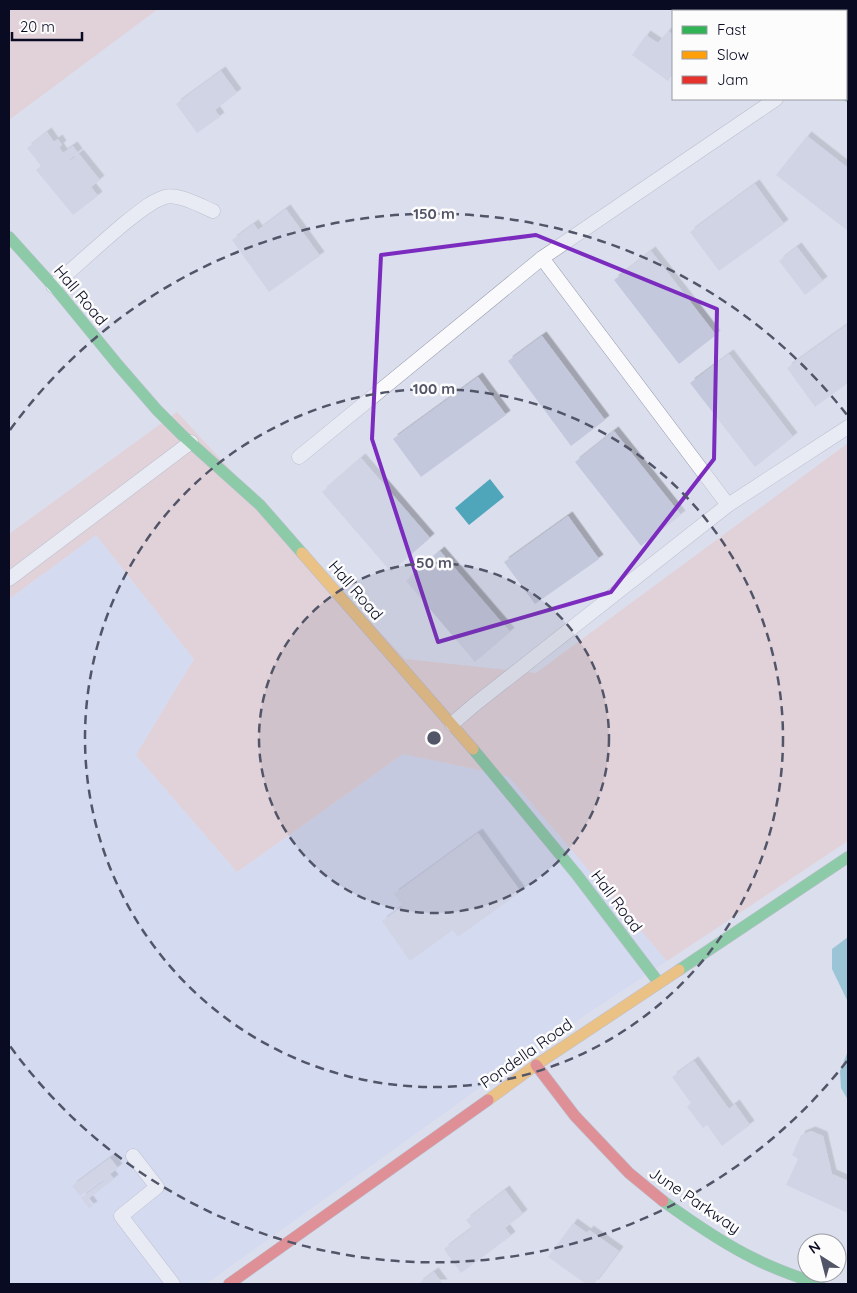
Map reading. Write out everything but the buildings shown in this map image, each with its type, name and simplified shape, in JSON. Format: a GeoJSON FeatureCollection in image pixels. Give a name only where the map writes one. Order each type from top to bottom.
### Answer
{"type":"FeatureCollection","features":[{"type":"Feature","properties":{"kind":"street","name":"Hall Road"},"geometry":{"type":"LineString","coordinates":[[9,237],[53,286],[127,376],[159,411],[260,505],[452,724],[577,875],[659,983]]}},
{"type":"Feature","properties":{"kind":"street","name":"Pondella Road"},"geometry":{"type":"LineString","coordinates":[[228,1284],[536,1064],[848,857]]}},
{"type":"Feature","properties":{"kind":"street","name":"June Parkway"},"geometry":{"type":"LineString","coordinates":[[536,1064],[575,1116],[628,1173],[657,1197],[698,1226],[753,1258],[789,1274],[819,1284]]}},
{"type":"Feature","properties":{"kind":"lane"},"geometry":{"type":"LineString","coordinates":[[298,457],[542,258],[775,100]]}},
{"type":"Feature","properties":{"kind":"lane"},"geometry":{"type":"LineString","coordinates":[[53,286],[108,237],[150,205],[166,196],[182,198],[213,211]]}},
{"type":"Feature","properties":{"kind":"lane"},"geometry":{"type":"LineString","coordinates":[[542,258],[728,506]]}},
{"type":"Feature","properties":{"kind":"lane"},"geometry":{"type":"LineString","coordinates":[[452,724],[728,506],[848,427]]}},
{"type":"Feature","properties":{"kind":"lane"},"geometry":{"type":"LineString","coordinates":[[9,579],[191,442]]}},
{"type":"Feature","properties":{"kind":"lane"},"geometry":{"type":"LineString","coordinates":[[133,1156],[157,1187],[121,1216],[173,1284]]}},
{"type":"Feature","properties":{"kind":"highlighted area"},"geometry":{"type":"Polygon","coordinates":[[[536,235],[717,309],[714,459],[611,592],[438,642],[372,439],[381,255],[536,235]]]}},
{"type":"Feature","properties":{"kind":"shaded area"},"geometry":{"type":"Polygon","coordinates":[[[9,9],[158,9],[9,120],[9,9]]]}},
{"type":"Feature","properties":{"kind":"shaded area"},"geometry":{"type":"Polygon","coordinates":[[[177,412],[405,659],[536,673],[848,443],[848,841],[667,961],[508,776],[403,754],[237,872],[136,755],[194,659],[96,535],[9,599],[9,534],[177,412]]]}},
{"type":"Feature","properties":{"kind":"shaded area"},"geometry":{"type":"Polygon","coordinates":[[[490,479],[504,497],[469,525],[455,508],[490,479]]]}},
{"type":"Feature","properties":{"kind":"shaded area"},"geometry":{"type":"Polygon","coordinates":[[[96,535],[194,659],[136,755],[237,872],[403,754],[508,776],[667,961],[528,1053],[206,1284],[9,1284],[9,599],[96,535]]]}},
{"type":"Feature","properties":{"kind":"shaded area"},"geometry":{"type":"Polygon","coordinates":[[[848,937],[848,1002],[832,969],[832,949],[848,937]]]}},
{"type":"Feature","properties":{"kind":"shaded area"},"geometry":{"type":"Polygon","coordinates":[[[848,1051],[848,1100],[841,1088],[840,1071],[848,1051]]]}},
{"type":"Feature","properties":{"kind":"traffic: fast"},"geometry":{"type":"LineString","coordinates":[[9,237],[55,288],[157,410],[260,505],[302,553]]}},
{"type":"Feature","properties":{"kind":"traffic: fast"},"geometry":{"type":"LineString","coordinates":[[473,749],[577,875],[659,983]]}},
{"type":"Feature","properties":{"kind":"traffic: fast"},"geometry":{"type":"LineString","coordinates":[[679,970],[848,857]]}},
{"type":"Feature","properties":{"kind":"traffic: fast"},"geometry":{"type":"LineString","coordinates":[[663,1201],[743,1253],[794,1276],[819,1284]]}},
{"type":"Feature","properties":{"kind":"traffic: slow"},"geometry":{"type":"LineString","coordinates":[[302,553],[473,749]]}},
{"type":"Feature","properties":{"kind":"traffic: slow"},"geometry":{"type":"LineString","coordinates":[[488,1100],[536,1065],[679,970]]}},
{"type":"Feature","properties":{"kind":"traffic: jam"},"geometry":{"type":"LineString","coordinates":[[536,1065],[575,1116],[629,1173],[663,1201]]}},
{"type":"Feature","properties":{"kind":"traffic: jam"},"geometry":{"type":"LineString","coordinates":[[229,1284],[488,1100]]}}]}
